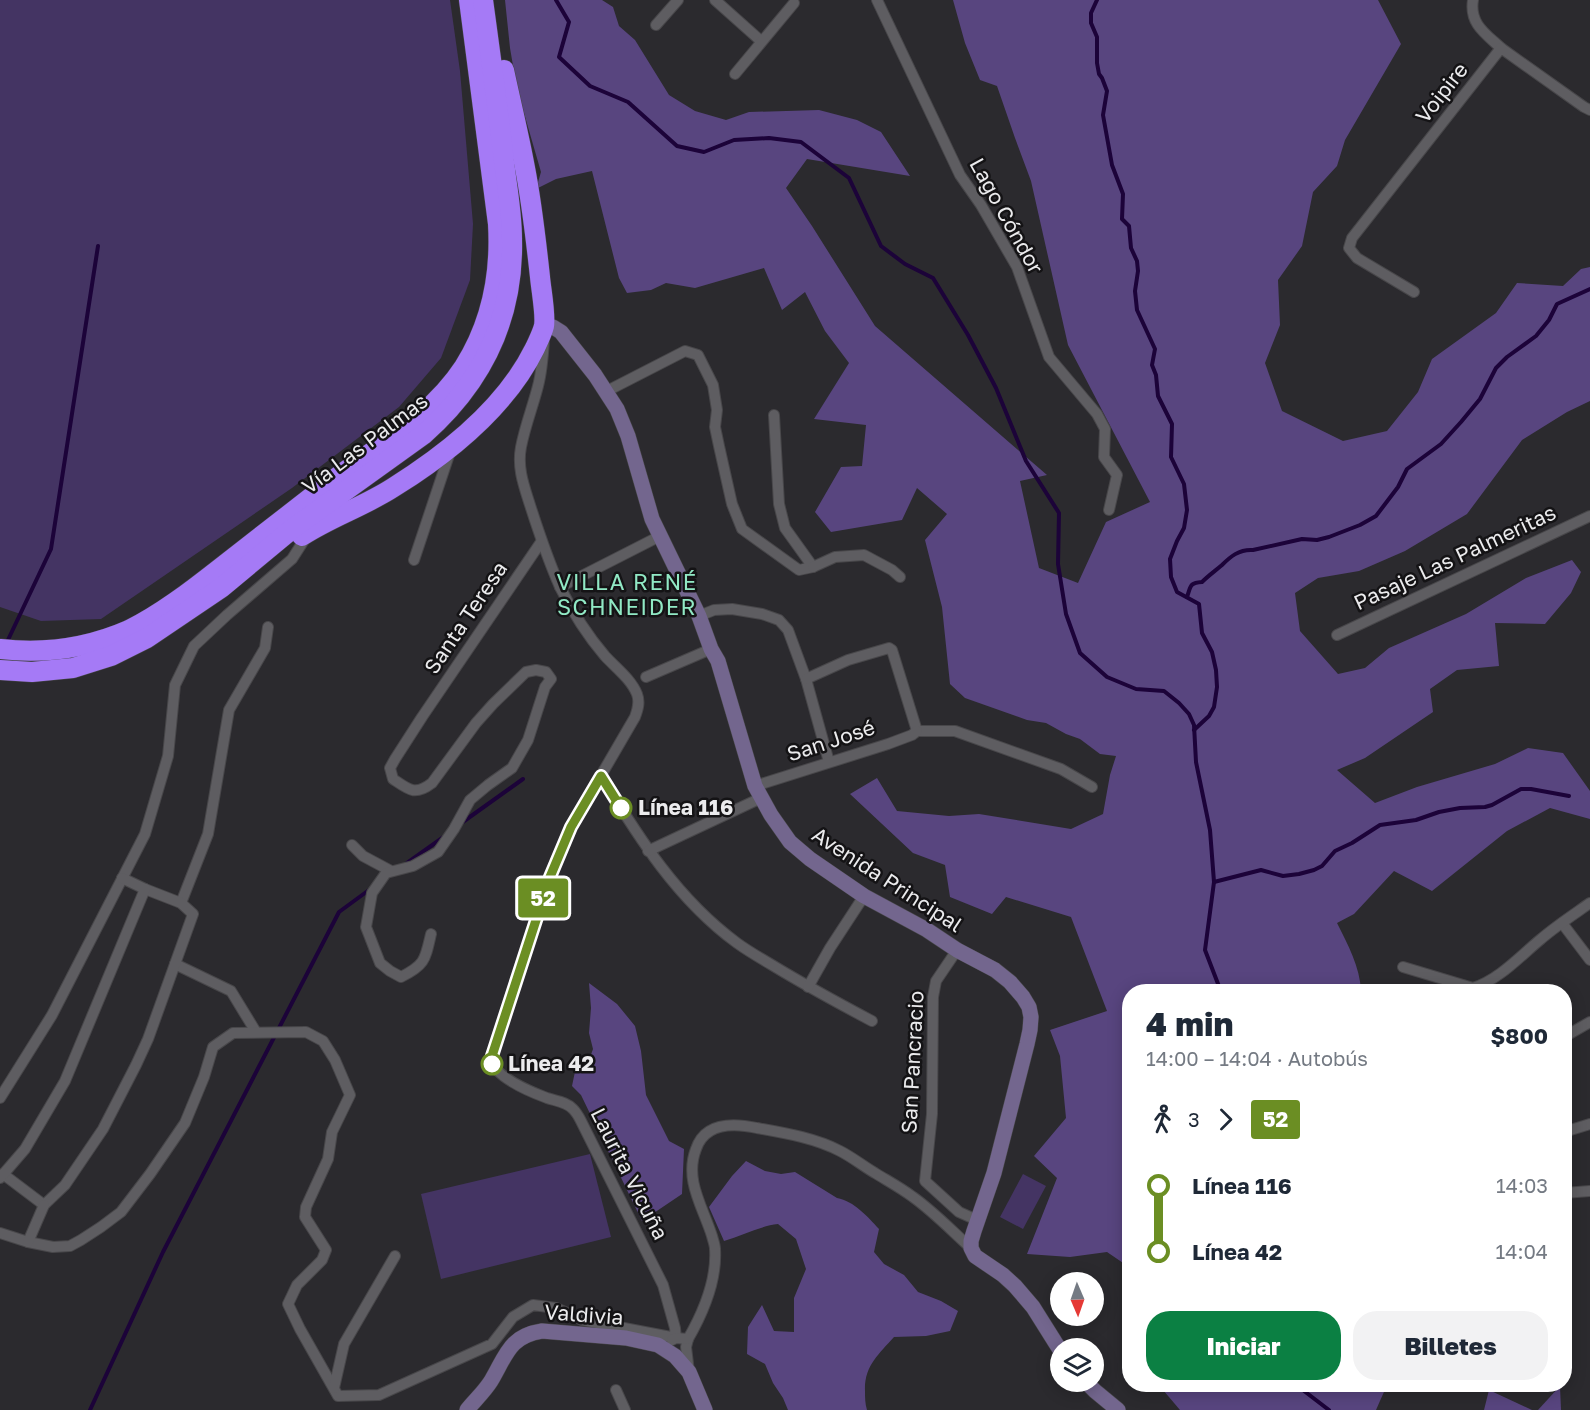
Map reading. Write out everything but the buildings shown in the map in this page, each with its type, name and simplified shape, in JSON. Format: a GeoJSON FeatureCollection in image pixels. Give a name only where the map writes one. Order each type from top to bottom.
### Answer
{"type":"FeatureCollection","features":[{"type":"Feature","properties":{"kind":"highway","name":"Vía Las Palmas"},"geometry":{"type":"LineString","coordinates":[[0,649],[32,651],[72,647],[110,637],[147,620],[198,585],[346,470],[409,425],[439,399],[458,376],[473,351],[488,315],[495,288],[498,261],[498,224],[469,0]]}},
{"type":"Feature","properties":{"kind":"highway","name":"Vía Las Palmas"},"geometry":{"type":"LineString","coordinates":[[0,670],[52,671],[82,665],[111,656],[147,638],[220,588],[292,529],[423,435],[459,398],[478,373],[503,317],[511,278],[512,238],[510,199],[483,0]]}},
{"type":"Feature","properties":{"kind":"highway"},"geometry":{"type":"LineString","coordinates":[[220,588],[259,567],[310,531],[392,488],[452,445],[494,408],[515,382],[532,355],[544,325],[537,253],[525,170],[488,0]]}},
{"type":"Feature","properties":{"kind":"street"},"geometry":{"type":"LineString","coordinates":[[656,25],[678,0]]}},
{"type":"Feature","properties":{"kind":"street"},"geometry":{"type":"LineString","coordinates":[[715,0],[761,41]]}},
{"type":"Feature","properties":{"kind":"street","name":"Lago Cóndor"},"geometry":{"type":"LineString","coordinates":[[877,0],[960,176],[981,205],[1017,267],[1049,357],[1097,414],[1105,429],[1104,457],[1118,475],[1109,510]]}},
{"type":"Feature","properties":{"kind":"street"},"geometry":{"type":"LineString","coordinates":[[1473,0],[1472,12],[1479,28],[1502,48],[1590,110]]}},
{"type":"Feature","properties":{"kind":"street"},"geometry":{"type":"LineString","coordinates":[[735,74],[794,3]]}},
{"type":"Feature","properties":{"kind":"street","name":"Voipire"},"geometry":{"type":"LineString","coordinates":[[1414,292],[1357,258],[1349,248],[1352,238],[1502,48]]}},
{"type":"Feature","properties":{"kind":"street","name":"Avenida Principal"},"geometry":{"type":"LineString","coordinates":[[544,325],[561,332],[607,391],[617,409],[628,436],[652,519],[718,661],[758,792],[790,842],[810,859],[864,896],[995,970],[1010,982],[1029,1008],[1031,1017],[1027,1044],[1000,1152],[971,1241],[971,1248]]}},
{"type":"Feature","properties":{"kind":"street"},"geometry":{"type":"LineString","coordinates":[[544,325],[543,361],[527,419],[519,460],[522,479],[541,542],[561,587],[588,633],[604,655],[631,684],[636,694],[638,709],[601,776],[648,851],[670,880],[713,923],[737,944],[808,987],[872,1021]]}},
{"type":"Feature","properties":{"kind":"street"},"geometry":{"type":"LineString","coordinates":[[607,391],[686,351],[698,355],[713,385],[717,410],[715,428],[718,446],[732,504],[742,529],[799,570],[813,567],[835,557],[864,555],[892,570],[900,577]]}},
{"type":"Feature","properties":{"kind":"street"},"geometry":{"type":"LineString","coordinates":[[774,415],[779,504],[785,528],[813,567]]}},
{"type":"Feature","properties":{"kind":"street"},"geometry":{"type":"LineString","coordinates":[[414,560],[452,445]]}},
{"type":"Feature","properties":{"kind":"street","name":"Pasaje Las Palmeritas"},"geometry":{"type":"LineString","coordinates":[[1336,635],[1590,516]]}},
{"type":"Feature","properties":{"kind":"street"},"geometry":{"type":"LineString","coordinates":[[0,1098],[52,1015],[145,834],[168,756],[175,685],[194,646],[292,559],[310,531]]}},
{"type":"Feature","properties":{"kind":"street"},"geometry":{"type":"LineString","coordinates":[[561,587],[660,536]]}},
{"type":"Feature","properties":{"kind":"street","name":"Santa Teresa"},"geometry":{"type":"LineString","coordinates":[[391,871],[413,866],[438,852],[470,800],[488,784],[512,768],[528,740],[545,687],[551,679],[546,672],[536,670],[526,672],[493,704],[432,783],[420,791],[412,790],[393,779],[390,768],[541,542]]}},
{"type":"Feature","properties":{"kind":"street"},"geometry":{"type":"LineString","coordinates":[[699,616],[714,610],[732,609],[762,614],[779,620],[788,630],[806,679],[829,762]]}},
{"type":"Feature","properties":{"kind":"street"},"geometry":{"type":"LineString","coordinates":[[181,903],[208,834],[229,710],[265,648],[267,627]]}},
{"type":"Feature","properties":{"kind":"street"},"geometry":{"type":"LineString","coordinates":[[806,679],[848,660],[889,648],[892,650],[917,731],[955,731],[1061,769],[1092,787]]}},
{"type":"Feature","properties":{"kind":"street"},"geometry":{"type":"LineString","coordinates":[[646,677],[711,649]]}},
{"type":"Feature","properties":{"kind":"street","name":"San José"},"geometry":{"type":"LineString","coordinates":[[648,851],[758,792],[829,762],[912,735],[917,731]]}},
{"type":"Feature","properties":{"kind":"street","name":"Laurita Vicuña"},"geometry":{"type":"LineString","coordinates":[[601,776],[571,827],[550,877],[491,1059],[492,1066],[497,1071],[526,1089],[573,1108],[663,1285],[676,1338]]}},
{"type":"Feature","properties":{"kind":"street"},"geometry":{"type":"LineString","coordinates":[[352,845],[363,856],[391,871]]}},
{"type":"Feature","properties":{"kind":"street"},"geometry":{"type":"LineString","coordinates":[[391,871],[386,873],[372,893],[366,927],[380,963],[401,977],[410,973],[421,966],[431,934]]}},
{"type":"Feature","properties":{"kind":"street"},"geometry":{"type":"LineString","coordinates":[[28,1242],[44,1204],[64,1185],[103,1129],[148,1040],[193,914],[181,903],[122,878]]}},
{"type":"Feature","properties":{"kind":"street"},"geometry":{"type":"LineString","coordinates":[[44,1204],[1,1176],[25,1149],[65,1082],[145,889]]}},
{"type":"Feature","properties":{"kind":"street"},"geometry":{"type":"LineString","coordinates":[[808,987],[864,896]]}},
{"type":"Feature","properties":{"kind":"street"},"geometry":{"type":"LineString","coordinates":[[1484,984],[1505,970],[1562,922],[1590,903]]}},
{"type":"Feature","properties":{"kind":"street"},"geometry":{"type":"LineString","coordinates":[[1562,922],[1590,960]]}},
{"type":"Feature","properties":{"kind":"street","name":"San Pancracio"},"geometry":{"type":"LineString","coordinates":[[957,950],[936,981],[933,997],[932,1114],[925,1181],[959,1212],[978,1221]]}},
{"type":"Feature","properties":{"kind":"street"},"geometry":{"type":"LineString","coordinates":[[175,964],[231,991],[256,1032]]}},
{"type":"Feature","properties":{"kind":"street"},"geometry":{"type":"LineString","coordinates":[[1402,967],[1459,984]]}},
{"type":"Feature","properties":{"kind":"street"},"geometry":{"type":"LineString","coordinates":[[1572,1032],[1590,1022]]}},
{"type":"Feature","properties":{"kind":"street"},"geometry":{"type":"LineString","coordinates":[[0,1233],[53,1247],[70,1246],[101,1227],[121,1212],[185,1123],[204,1077],[213,1047],[233,1033],[306,1032],[323,1041],[335,1060],[350,1095],[332,1132],[328,1159],[306,1207],[305,1218],[326,1250],[322,1260],[297,1285],[288,1304],[336,1392]]}},
{"type":"Feature","properties":{"kind":"street"},"geometry":{"type":"LineString","coordinates":[[1572,1130],[1590,1124]]}},
{"type":"Feature","properties":{"kind":"street"},"geometry":{"type":"LineString","coordinates":[[705,1410],[689,1372],[686,1347],[705,1304],[713,1275],[715,1248],[707,1220],[693,1187],[693,1159],[700,1140],[717,1126],[746,1125],[806,1138],[839,1151],[914,1197],[971,1248],[975,1256],[1015,1286],[1033,1307],[1052,1338]]}},
{"type":"Feature","properties":{"kind":"street"},"geometry":{"type":"LineString","coordinates":[[1572,1192],[1590,1191]]}},
{"type":"Feature","properties":{"kind":"street"},"geometry":{"type":"LineString","coordinates":[[336,1392],[344,1344],[395,1256]]}},
{"type":"Feature","properties":{"kind":"street"},"geometry":{"type":"LineString","coordinates":[[336,1392],[380,1395],[492,1344],[513,1317],[533,1305],[556,1308],[582,1320],[688,1340]]}},
{"type":"Feature","properties":{"kind":"street","name":"Valdivia"},"geometry":{"type":"LineString","coordinates":[[467,1410],[485,1389],[515,1342],[522,1336],[542,1330],[626,1338],[658,1345],[675,1356],[689,1372]]}},
{"type":"Feature","properties":{"kind":"street"},"geometry":{"type":"LineString","coordinates":[[658,1345],[676,1338]]}},
{"type":"Feature","properties":{"kind":"street"},"geometry":{"type":"LineString","coordinates":[[616,1390],[625,1410]]}},
{"type":"Feature","properties":{"kind":"street"},"geometry":{"type":"LineString","coordinates":[[1096,1392],[1119,1410]]}},
{"type":"Feature","properties":{"kind":"shaded area"},"geometry":{"type":"Polygon","coordinates":[[[0,0],[450,0],[460,71],[473,224],[470,280],[441,358],[399,407],[292,488],[101,619],[41,621],[0,607],[0,0]]]}},
{"type":"Feature","properties":{"kind":"shaded area"},"geometry":{"type":"Polygon","coordinates":[[[505,0],[602,0],[613,7],[619,26],[635,40],[669,95],[695,111],[726,120],[749,112],[819,110],[857,120],[881,132],[910,176],[807,159],[786,188],[875,326],[1047,475],[1020,481],[1039,568],[1078,583],[1106,522],[1150,502],[1068,345],[1031,181],[997,86],[980,80],[965,43],[953,0],[1378,0],[1401,44],[1345,140],[1337,166],[1313,192],[1302,246],[1278,280],[1280,325],[1265,363],[1282,411],[1343,441],[1387,431],[1418,392],[1432,359],[1496,313],[1517,283],[1563,286],[1581,269],[1590,267],[1590,401],[1567,412],[1522,440],[1467,514],[1405,551],[1359,571],[1318,578],[1295,593],[1300,631],[1338,674],[1365,668],[1389,648],[1466,614],[1526,578],[1572,560],[1581,572],[1571,593],[1545,624],[1495,623],[1499,666],[1457,670],[1430,689],[1433,712],[1365,758],[1337,770],[1375,803],[1417,787],[1495,764],[1528,748],[1563,753],[1590,791],[1590,819],[1550,808],[1507,831],[1432,891],[1394,871],[1354,914],[1337,923],[1356,965],[1360,984],[1122,984],[1122,1262],[1107,1252],[1070,1257],[1027,1254],[1057,1178],[1034,1156],[1066,1118],[1060,1056],[1050,1030],[1107,1011],[1071,917],[1006,897],[992,914],[950,897],[945,865],[913,853],[850,794],[877,778],[897,811],[949,816],[979,814],[1071,829],[1103,814],[1116,756],[1100,754],[1080,739],[1046,723],[1027,720],[965,698],[950,684],[942,607],[925,540],[947,514],[917,488],[902,520],[831,532],[815,512],[841,467],[862,466],[866,425],[814,419],[849,363],[825,331],[805,292],[782,310],[764,268],[695,288],[666,283],[651,290],[627,293],[619,278],[592,171],[556,179],[536,189],[541,172],[517,89],[505,0]]]}},
{"type":"Feature","properties":{"kind":"shaded area"},"geometry":{"type":"Polygon","coordinates":[[[589,983],[617,1004],[635,1026],[641,1051],[646,1095],[669,1141],[684,1149],[682,1194],[642,1221],[581,1095],[572,1086],[577,1062],[587,1066],[593,1049],[589,1033],[591,1008],[589,983]]]}},
{"type":"Feature","properties":{"kind":"shaded area"},"geometry":{"type":"Polygon","coordinates":[[[590,1154],[611,1237],[441,1279],[421,1194],[590,1154]]]}},
{"type":"Feature","properties":{"kind":"shaded area"},"geometry":{"type":"Polygon","coordinates":[[[746,1161],[765,1171],[781,1174],[795,1172],[837,1198],[855,1206],[879,1229],[874,1252],[884,1264],[904,1275],[918,1292],[958,1311],[950,1331],[926,1336],[894,1337],[878,1355],[867,1374],[865,1403],[867,1410],[788,1410],[765,1364],[747,1354],[748,1327],[762,1305],[774,1331],[794,1332],[794,1298],[806,1269],[796,1239],[778,1224],[724,1241],[709,1207],[746,1161]]]}},
{"type":"Feature","properties":{"kind":"shaded area"},"geometry":{"type":"Polygon","coordinates":[[[1023,1174],[1046,1186],[1023,1229],[1000,1217],[1023,1174]]]}},
{"type":"Feature","properties":{"kind":"shaded area"},"geometry":{"type":"Polygon","coordinates":[[[1165,1392],[1384,1392],[1376,1410],[1180,1410],[1165,1392]]]}},
{"type":"Feature","properties":{"kind":"shaded area"},"geometry":{"type":"Polygon","coordinates":[[[1488,1392],[1493,1392],[1532,1410],[1484,1410],[1488,1392]]]}},
{"type":"Feature","properties":{"kind":"shaded area"},"geometry":{"type":"Polygon","coordinates":[[[1554,1392],[1560,1392],[1561,1410],[1538,1410],[1554,1392]]]}},
{"type":"Feature","properties":{"kind":"waterway"},"geometry":{"type":"LineString","coordinates":[[556,0],[569,22],[559,57],[590,86],[628,102],[677,146],[704,152],[734,140],[769,138],[801,142],[849,178],[881,246],[905,264],[933,278],[968,335],[996,388],[1026,461],[1059,513],[1058,564],[1066,614],[1080,653],[1107,677],[1136,689],[1164,691],[1189,714],[1194,725],[1196,762],[1210,830],[1214,882],[1205,950],[1218,984]]}},
{"type":"Feature","properties":{"kind":"waterway"},"geometry":{"type":"LineString","coordinates":[[1097,0],[1091,13],[1091,23],[1097,37],[1099,74],[1107,91],[1103,115],[1112,165],[1123,194],[1122,219],[1129,226],[1131,248],[1137,261],[1135,291],[1137,310],[1155,349],[1152,365],[1156,375],[1158,396],[1172,424],[1171,457],[1184,484],[1187,510],[1184,528],[1170,559],[1171,577],[1177,592],[1199,604],[1202,633],[1212,652],[1216,670],[1217,687],[1214,707],[1209,716],[1194,730]]}},
{"type":"Feature","properties":{"kind":"waterway"},"geometry":{"type":"LineString","coordinates":[[7,642],[51,549],[98,246]]}},
{"type":"Feature","properties":{"kind":"waterway"},"geometry":{"type":"LineString","coordinates":[[1187,597],[1193,584],[1202,582],[1239,552],[1302,539],[1317,540],[1329,537],[1376,516],[1398,487],[1407,469],[1441,444],[1480,399],[1496,368],[1536,336],[1549,320],[1557,304],[1590,289]]}},
{"type":"Feature","properties":{"kind":"waterway"},"geometry":{"type":"LineString","coordinates":[[460,824],[523,779]]}},
{"type":"Feature","properties":{"kind":"waterway"},"geometry":{"type":"LineString","coordinates":[[1214,882],[1261,870],[1283,876],[1314,870],[1322,866],[1335,851],[1380,825],[1416,820],[1460,808],[1485,807],[1521,789],[1569,796]]}},
{"type":"Feature","properties":{"kind":"waterway"},"geometry":{"type":"LineString","coordinates":[[407,863],[445,836]]}},
{"type":"Feature","properties":{"kind":"waterway"},"geometry":{"type":"LineString","coordinates":[[90,1410],[163,1252],[339,912],[369,890]]}},
{"type":"Feature","properties":{"kind":"waterway"},"geometry":{"type":"LineString","coordinates":[[1305,1392],[1329,1410]]}},
{"type":"Feature","properties":{"kind":"bus line","name":"52"},"geometry":{"type":"LineString","coordinates":[[492,1064],[491,1059],[550,877],[571,827],[601,776],[621,808]]}},
{"type":"Feature","properties":{"kind":"place","name":"Línea 116"},"geometry":{"type":"Point","coordinates":[621,808]}},
{"type":"Feature","properties":{"kind":"place","name":"Línea 42"},"geometry":{"type":"Point","coordinates":[492,1064]}},
{"type":"Feature","properties":{"kind":"district","name":"VILLA RENÉ SCHNEIDER"},"geometry":{"type":"Point","coordinates":[627,594]}}]}
